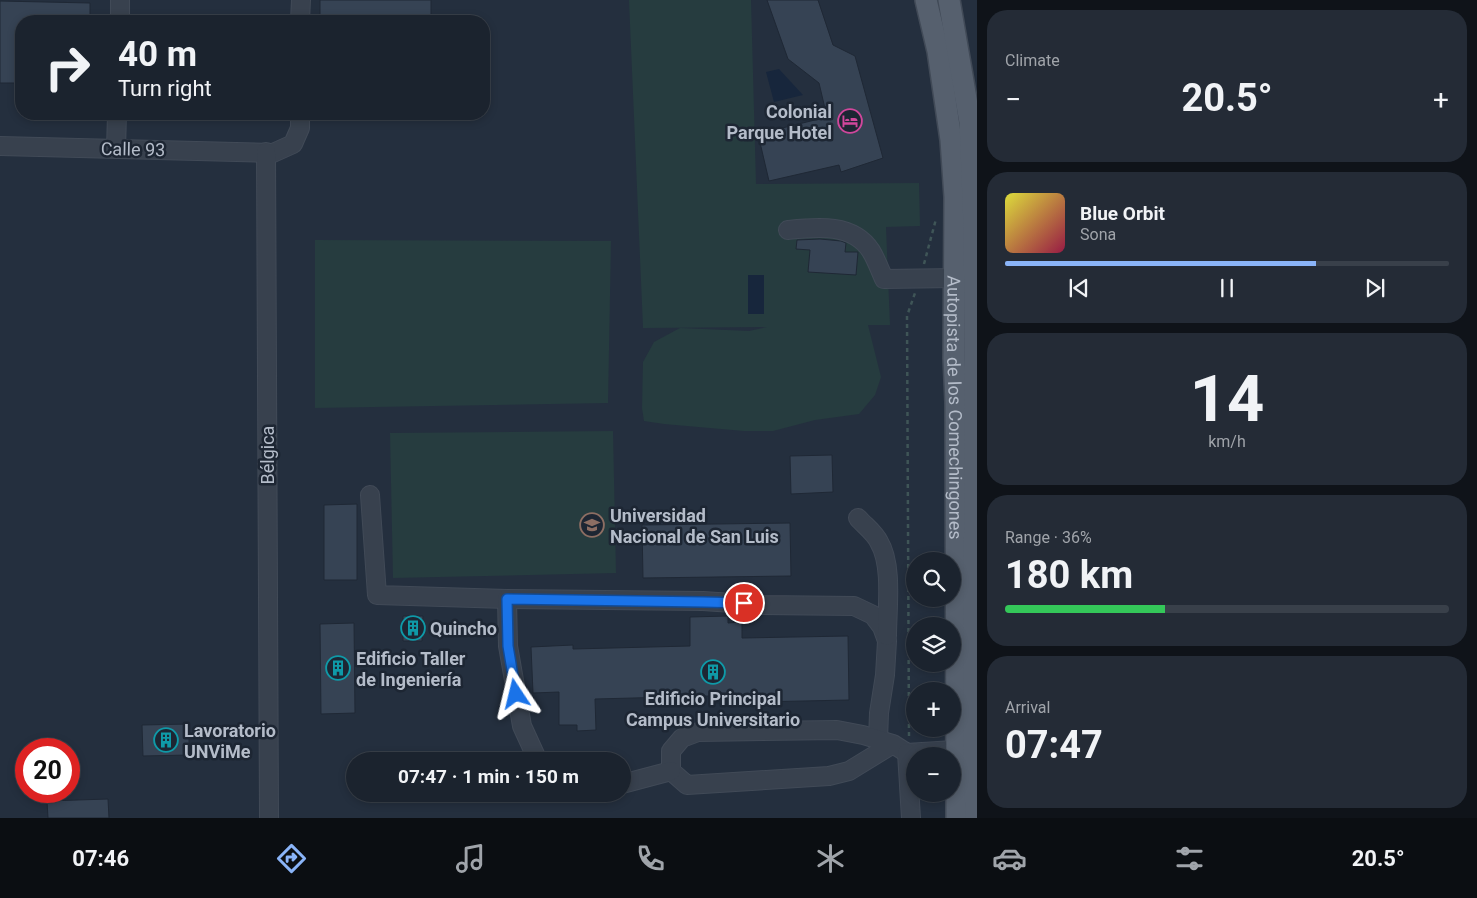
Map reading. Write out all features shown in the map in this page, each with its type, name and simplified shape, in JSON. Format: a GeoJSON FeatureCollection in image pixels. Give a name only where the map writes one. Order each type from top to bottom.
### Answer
{"type":"FeatureCollection","features":[{"type":"Feature","properties":{"kind":"main road","name":"Autopista de los Comechingones"},"geometry":{"type":"LineString","coordinates":[[926,0],[938,51],[951,140],[955,197],[954,358],[969,394]]}},
{"type":"Feature","properties":{"kind":"main road","name":"Autopista de los Comechingones"},"geometry":{"type":"LineString","coordinates":[[949,0],[970,122],[974,244],[969,394],[965,749],[957,818]]}},
{"type":"Feature","properties":{"kind":"main road","name":"Autopista de los Comechingones"},"geometry":{"type":"LineString","coordinates":[[965,749],[976,788],[976,818]]}},
{"type":"Feature","properties":{"kind":"street"},"geometry":{"type":"LineString","coordinates":[[120,0],[120,15]]}},
{"type":"Feature","properties":{"kind":"street"},"geometry":{"type":"LineString","coordinates":[[300,0],[300,15]]}},
{"type":"Feature","properties":{"kind":"street"},"geometry":{"type":"LineString","coordinates":[[116,149],[117,120]]}},
{"type":"Feature","properties":{"kind":"street"},"geometry":{"type":"LineString","coordinates":[[266,152],[273,153],[293,144],[300,128],[300,120]]}},
{"type":"Feature","properties":{"kind":"street","name":"Calle 93"},"geometry":{"type":"LineString","coordinates":[[0,146],[266,152]]}},
{"type":"Feature","properties":{"kind":"street","name":"Bélgica"},"geometry":{"type":"LineString","coordinates":[[266,152],[269,818]]}},
{"type":"Feature","properties":{"kind":"street"},"geometry":{"type":"LineString","coordinates":[[788,230],[806,228],[843,230],[860,238],[871,251],[884,279],[955,278]]}},
{"type":"Feature","properties":{"kind":"street"},"geometry":{"type":"LineString","coordinates":[[370,494],[377,595],[854,606],[873,615],[882,627],[887,641]]}},
{"type":"Feature","properties":{"kind":"street"},"geometry":{"type":"LineString","coordinates":[[858,518],[879,541],[888,571],[885,675],[879,713],[893,745],[912,818]]}},
{"type":"Feature","properties":{"kind":"street"},"geometry":{"type":"LineString","coordinates":[[507,599],[508,646],[522,726],[534,752]]}},
{"type":"Feature","properties":{"kind":"street"},"geometry":{"type":"LineString","coordinates":[[893,745],[849,771],[829,776],[687,785],[671,771],[671,751],[682,738],[698,732],[837,730],[893,745],[965,749]]}},
{"type":"Feature","properties":{"kind":"street"},"geometry":{"type":"LineString","coordinates":[[631,782],[671,771]]}},
{"type":"Feature","properties":{"kind":"path"},"geometry":{"type":"LineString","coordinates":[[922,269],[938,213]]}},
{"type":"Feature","properties":{"kind":"path"},"geometry":{"type":"LineString","coordinates":[[893,745],[909,718],[907,316],[917,287]]}},
{"type":"Feature","properties":{"kind":"green space"},"geometry":{"type":"Polygon","coordinates":[[[629,0],[751,0],[756,184],[919,183],[920,226],[886,227],[890,325],[868,325],[881,377],[875,395],[859,414],[815,420],[773,431],[744,431],[644,421],[642,408],[643,362],[654,342],[680,328],[749,331],[767,327],[643,328],[629,0]]]}},
{"type":"Feature","properties":{"kind":"green space"},"geometry":{"type":"Polygon","coordinates":[[[315,240],[611,241],[608,403],[315,408],[315,240]]]}},
{"type":"Feature","properties":{"kind":"green space"},"geometry":{"type":"Polygon","coordinates":[[[613,431],[616,573],[393,578],[390,433],[613,431]]]}},
{"type":"Feature","properties":{"kind":"water"},"geometry":{"type":"Polygon","coordinates":[[[779,69],[803,95],[774,102],[766,72],[779,69]]]}},
{"type":"Feature","properties":{"kind":"water"},"geometry":{"type":"Polygon","coordinates":[[[748,275],[764,275],[764,314],[748,314],[748,275]]]}},
{"type":"Feature","properties":{"kind":"building"},"geometry":{"type":"Polygon","coordinates":[[[320,0],[431,0],[431,15],[320,15],[320,0]]]}},
{"type":"Feature","properties":{"kind":"building","name":"Colonial Parque Hotel"},"geometry":{"type":"Polygon","coordinates":[[[767,0],[818,0],[833,45],[855,56],[883,158],[841,172],[839,165],[769,181],[758,134],[827,117],[819,83],[788,59],[767,0]]]}},
{"type":"Feature","properties":{"kind":"building"},"geometry":{"type":"Polygon","coordinates":[[[0,1],[90,3],[90,15],[15,15],[15,83],[0,83],[0,1]]]}},
{"type":"Feature","properties":{"kind":"building"},"geometry":{"type":"Polygon","coordinates":[[[820,239],[841,241],[846,243],[845,252],[858,252],[856,275],[808,272],[810,250],[796,249],[797,240],[820,239]]]}},
{"type":"Feature","properties":{"kind":"building"},"geometry":{"type":"Polygon","coordinates":[[[832,455],[833,492],[791,494],[790,456],[832,455]]]}},
{"type":"Feature","properties":{"kind":"building"},"geometry":{"type":"Polygon","coordinates":[[[357,504],[357,580],[324,580],[324,505],[357,504]]]}},
{"type":"Feature","properties":{"kind":"building"},"geometry":{"type":"Polygon","coordinates":[[[790,523],[791,576],[643,578],[642,525],[790,523]]]}},
{"type":"Feature","properties":{"kind":"building","name":"Quincho"},"geometry":{"type":"Polygon","coordinates":[[[403,616],[423,616],[422,641],[403,641],[403,616]]]}},
{"type":"Feature","properties":{"kind":"building","name":"Edificio Principal Campus Universitario"},"geometry":{"type":"Polygon","coordinates":[[[728,616],[728,623],[742,622],[742,638],[848,636],[849,700],[710,703],[710,696],[595,699],[596,730],[577,731],[577,725],[559,725],[559,692],[533,693],[531,647],[573,645],[573,649],[690,646],[690,617],[728,616]]]}},
{"type":"Feature","properties":{"kind":"building","name":"Edificio Taller de Ingeniería"},"geometry":{"type":"Polygon","coordinates":[[[354,623],[355,713],[321,714],[320,624],[354,623]]]}},
{"type":"Feature","properties":{"kind":"building","name":"Lavoratorio UNViMe"},"geometry":{"type":"Polygon","coordinates":[[[189,724],[189,755],[143,756],[142,725],[189,724]]]}},
{"type":"Feature","properties":{"kind":"building"},"geometry":{"type":"Polygon","coordinates":[[[108,799],[109,818],[48,818],[47,803],[80,803],[80,800],[108,799]]]}},
{"type":"Feature","properties":{"kind":"place","name":"Colonial Parque Hotel"},"geometry":{"type":"Point","coordinates":[850,121]}},
{"type":"Feature","properties":{"kind":"place","name":"Universidad Nacional de San Luis"},"geometry":{"type":"Point","coordinates":[592,525]}},
{"type":"Feature","properties":{"kind":"place","name":"Quincho"},"geometry":{"type":"Point","coordinates":[413,628]}},
{"type":"Feature","properties":{"kind":"place","name":"Edificio Taller de Ingeniería"},"geometry":{"type":"Point","coordinates":[338,668]}},
{"type":"Feature","properties":{"kind":"place","name":"Edificio Principal Campus Universitario"},"geometry":{"type":"Point","coordinates":[713,672]}},
{"type":"Feature","properties":{"kind":"place","name":"Lavoratorio UNViMe"},"geometry":{"type":"Point","coordinates":[166,740]}},
{"type":"Feature","properties":{"kind":"route"},"geometry":{"type":"LineString","coordinates":[[516,694],[508,646],[507,599],[744,603]]}}]}
